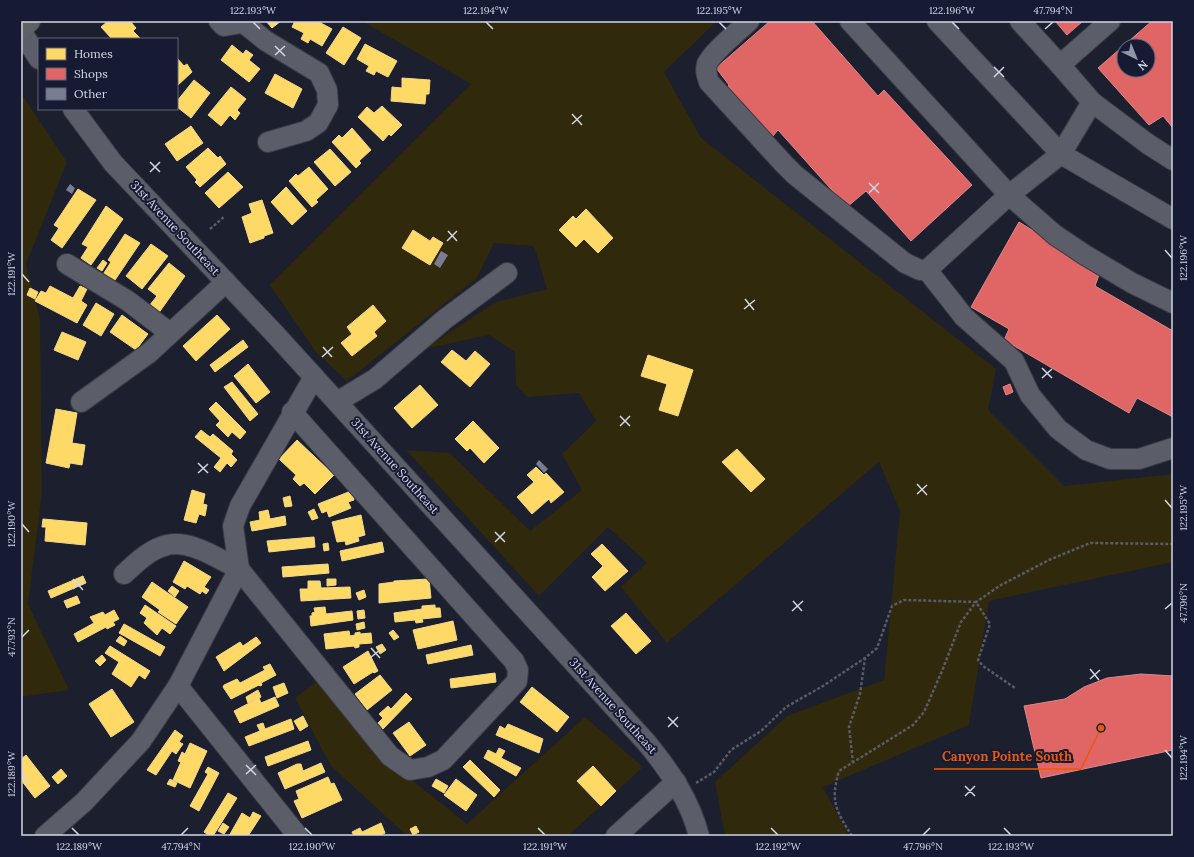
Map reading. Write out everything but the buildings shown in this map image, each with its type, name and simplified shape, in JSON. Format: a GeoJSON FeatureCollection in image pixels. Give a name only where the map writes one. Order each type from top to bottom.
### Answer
{"type":"FeatureCollection","features":[{"type":"Feature","properties":{"kind":"main road"},"geometry":{"type":"LineString","coordinates":[[21,28],[29,21]]}},
{"type":"Feature","properties":{"kind":"street"},"geometry":{"type":"LineString","coordinates":[[219,21],[224,26],[241,22],[266,41],[319,73],[327,90],[328,105],[318,123],[306,131],[268,142]]}},
{"type":"Feature","properties":{"kind":"street"},"geometry":{"type":"LineString","coordinates":[[750,21],[712,57],[707,64],[706,72],[710,82],[784,164],[905,263],[920,270],[927,270],[1009,195],[1060,154],[1092,102]]}},
{"type":"Feature","properties":{"kind":"street"},"geometry":{"type":"LineString","coordinates":[[850,21],[1009,195],[1055,235],[1085,255],[1132,283],[1173,303]]}},
{"type":"Feature","properties":{"kind":"street"},"geometry":{"type":"LineString","coordinates":[[937,21],[1060,154],[1173,219]]}},
{"type":"Feature","properties":{"kind":"street"},"geometry":{"type":"LineString","coordinates":[[1020,21],[1092,102],[1148,144],[1173,160]]}},
{"type":"Feature","properties":{"kind":"street"},"geometry":{"type":"LineString","coordinates":[[1060,65],[1110,21]]}},
{"type":"Feature","properties":{"kind":"street"},"geometry":{"type":"LineString","coordinates":[[21,31],[38,57]]}},
{"type":"Feature","properties":{"kind":"street","name":"31st Avenue Southeast"},"geometry":{"type":"LineString","coordinates":[[74,110],[113,163],[337,402],[660,759],[679,787],[696,824],[699,836]]}},
{"type":"Feature","properties":{"kind":"street"},"geometry":{"type":"LineString","coordinates":[[67,264],[128,301],[170,333]]}},
{"type":"Feature","properties":{"kind":"street"},"geometry":{"type":"LineString","coordinates":[[927,270],[964,317],[1014,361],[1030,395],[1058,429],[1086,450],[1110,459],[1140,459],[1173,448]]}},
{"type":"Feature","properties":{"kind":"street"},"geometry":{"type":"LineString","coordinates":[[337,402],[375,379],[445,319],[507,273]]}},
{"type":"Feature","properties":{"kind":"street"},"geometry":{"type":"LineString","coordinates":[[81,402],[149,353],[226,282]]}},
{"type":"Feature","properties":{"kind":"street"},"geometry":{"type":"LineString","coordinates":[[45,836],[84,802],[141,741],[178,686],[240,570],[233,526],[240,506],[292,412],[314,377]]}},
{"type":"Feature","properties":{"kind":"street"},"geometry":{"type":"LineString","coordinates":[[124,574],[143,557],[162,546],[182,544],[203,552],[240,570],[390,756],[410,770],[428,767],[443,760],[517,681],[518,670],[514,661],[292,412]]}},
{"type":"Feature","properties":{"kind":"street"},"geometry":{"type":"LineString","coordinates":[[178,686],[298,836]]}},
{"type":"Feature","properties":{"kind":"street"},"geometry":{"type":"LineString","coordinates":[[616,836],[679,787]]}},
{"type":"Feature","properties":{"kind":"path"},"geometry":{"type":"LineString","coordinates":[[210,229],[225,216]]}},
{"type":"Feature","properties":{"kind":"path"},"geometry":{"type":"LineString","coordinates":[[852,836],[836,810],[834,786],[839,771],[913,725],[924,712],[961,622],[976,602],[1001,585],[1049,560],[1090,544],[1173,544]]}},
{"type":"Feature","properties":{"kind":"path"},"geometry":{"type":"LineString","coordinates":[[679,787],[714,772],[731,750],[761,731],[786,707],[823,686],[865,658],[877,648],[892,606],[904,600],[976,602]]}},
{"type":"Feature","properties":{"kind":"path"},"geometry":{"type":"LineString","coordinates":[[976,602],[990,624],[978,660],[983,666],[1015,688]]}},
{"type":"Feature","properties":{"kind":"path"},"geometry":{"type":"LineString","coordinates":[[853,763],[849,727],[860,694],[865,658]]}},
{"type":"Feature","properties":{"kind":"shaded area"},"geometry":{"type":"Polygon","coordinates":[[[362,21],[717,21],[664,72],[701,138],[996,369],[988,410],[1064,486],[1173,474],[1173,562],[989,601],[969,725],[823,787],[849,836],[725,836],[715,782],[787,716],[884,680],[900,511],[879,462],[667,643],[621,587],[647,563],[608,527],[539,596],[406,450],[450,453],[530,531],[582,490],[562,454],[596,421],[579,393],[527,397],[516,385],[515,352],[489,335],[424,349],[496,302],[547,289],[534,246],[494,243],[477,278],[347,381],[315,351],[270,285],[471,84],[362,21]]]}},
{"type":"Feature","properties":{"kind":"shaded area"},"geometry":{"type":"Polygon","coordinates":[[[21,97],[24,98],[67,162],[26,264],[40,320],[42,492],[28,604],[69,690],[21,697],[21,97]]]}},
{"type":"Feature","properties":{"kind":"shaded area"},"geometry":{"type":"Polygon","coordinates":[[[317,681],[373,749],[467,824],[585,717],[643,767],[568,836],[407,836],[331,766],[295,698],[317,681]]]}},
{"type":"Feature","properties":{"kind":"place","name":"Canyon Pointe South"},"geometry":{"type":"Point","coordinates":[1101,728]}}]}
